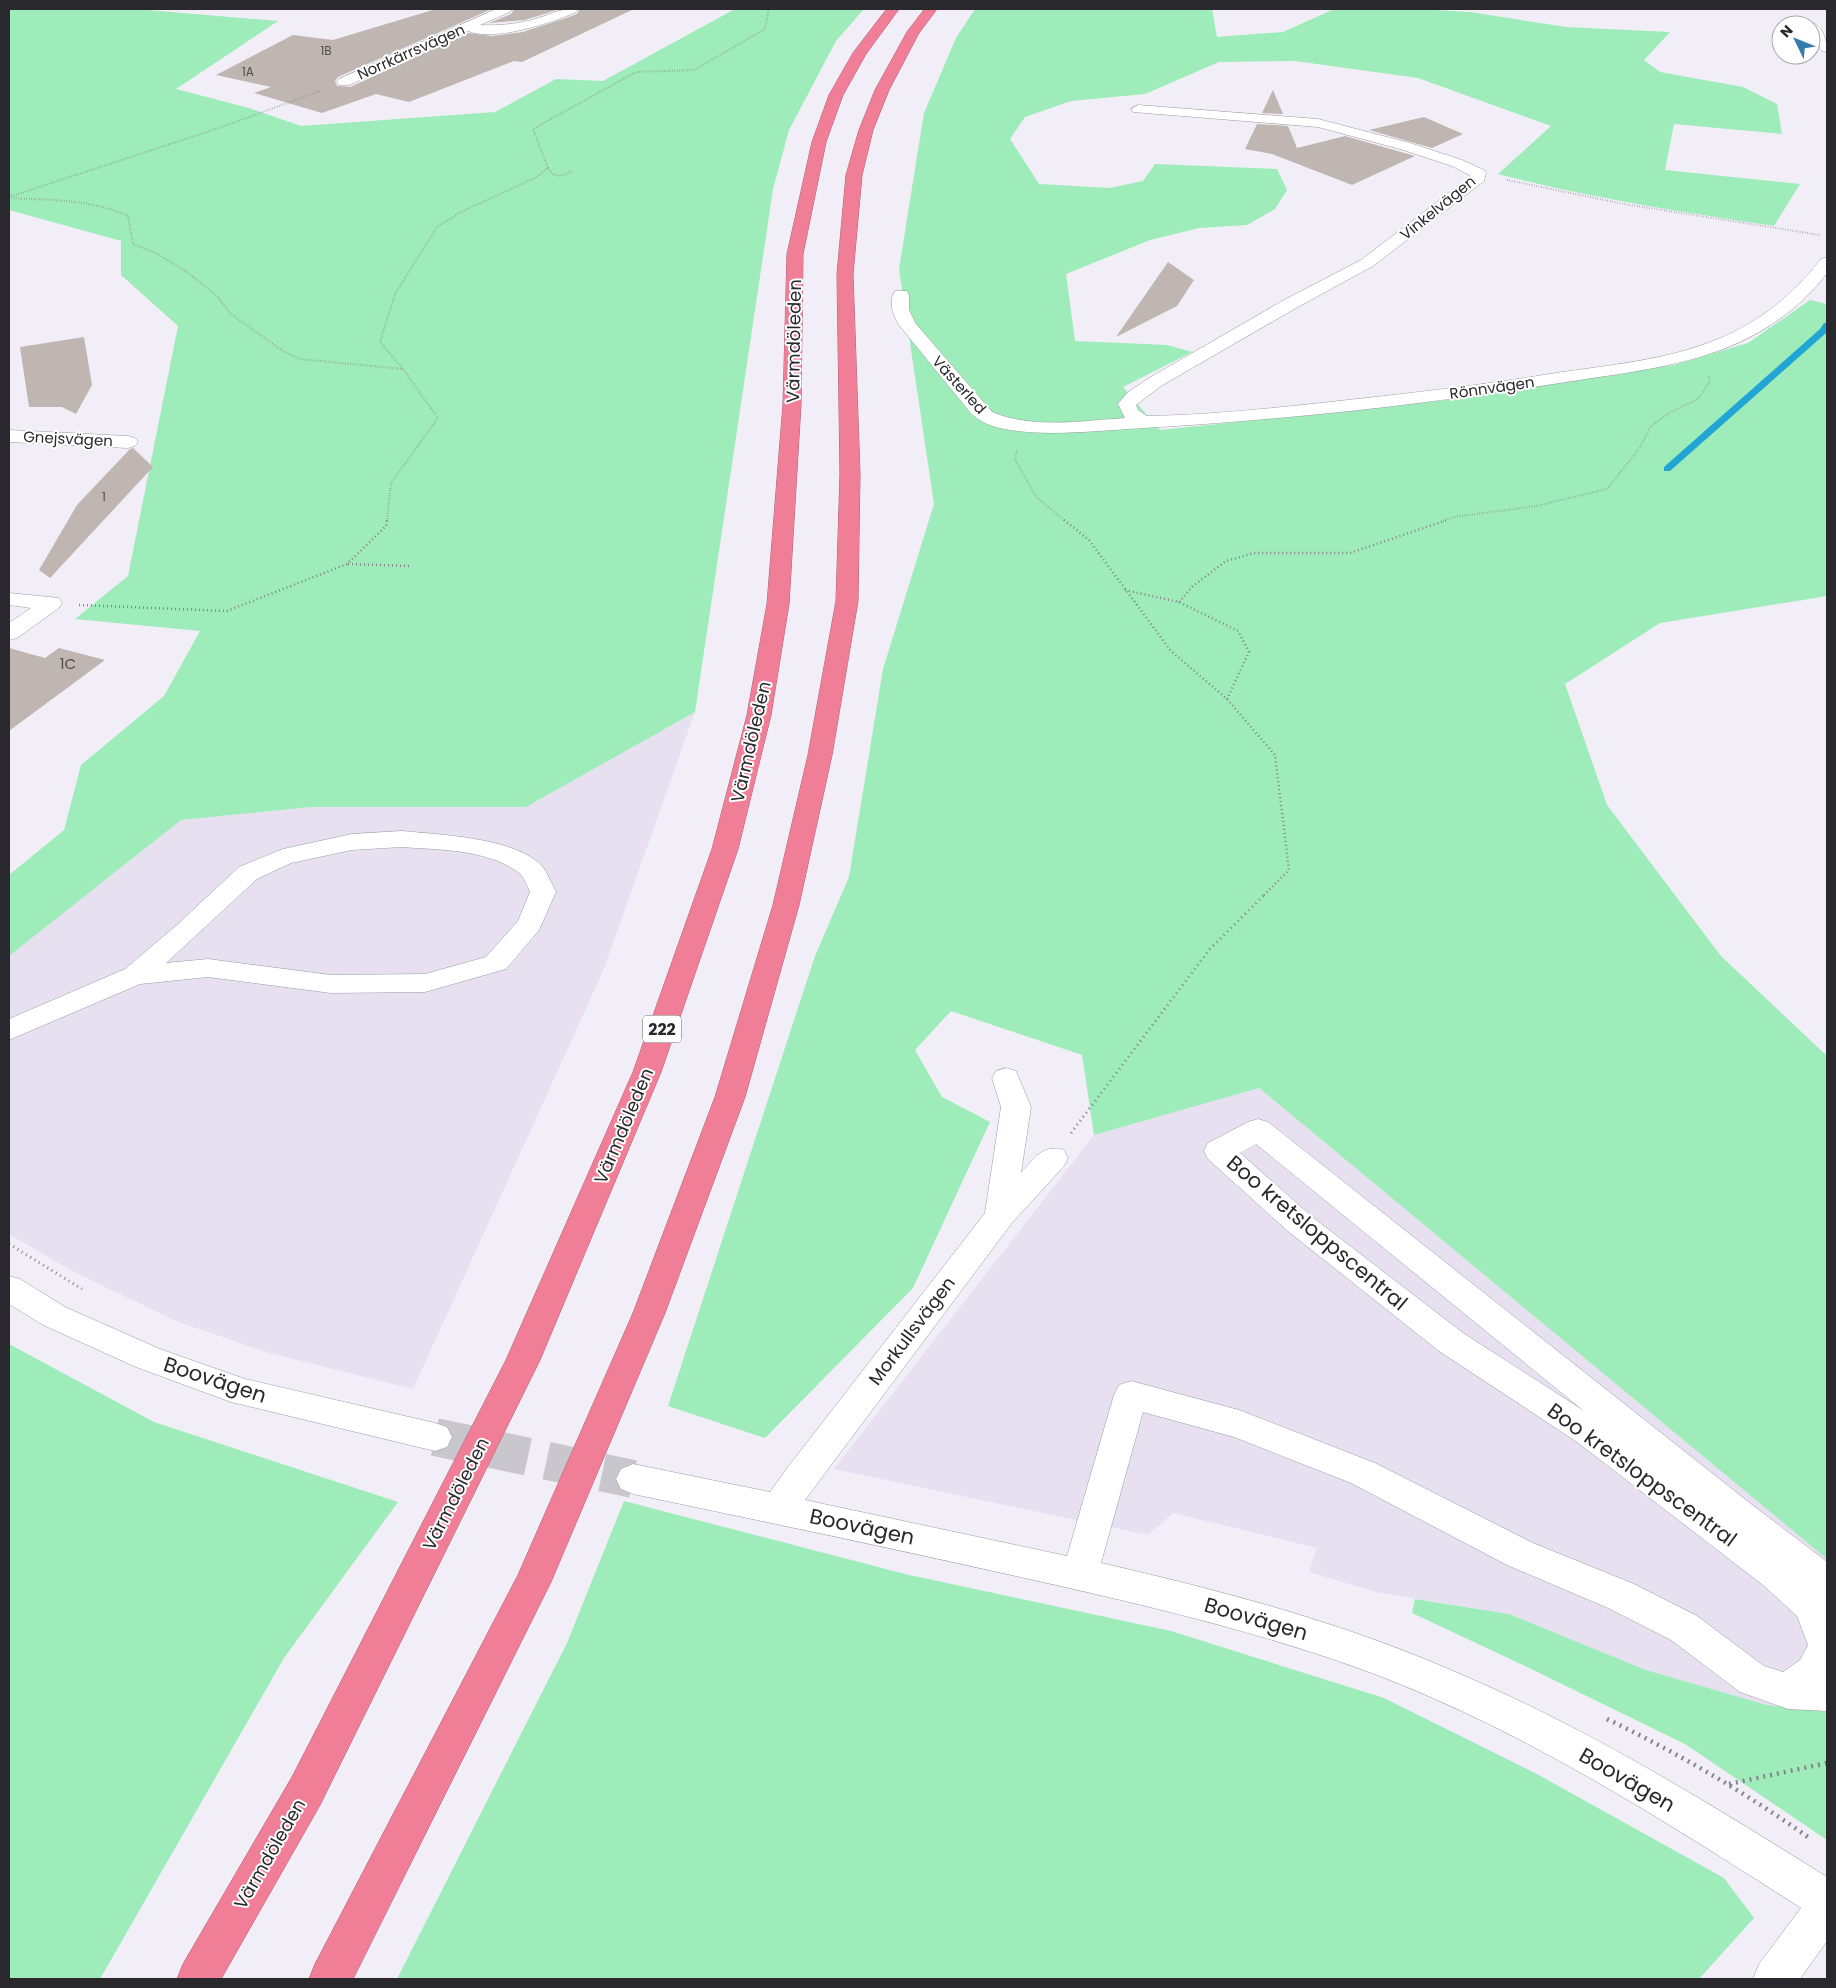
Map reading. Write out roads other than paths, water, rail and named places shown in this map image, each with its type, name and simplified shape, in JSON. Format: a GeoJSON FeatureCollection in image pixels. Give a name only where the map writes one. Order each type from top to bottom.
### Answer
{"type":"FeatureCollection","features":[{"type":"Feature","properties":{"kind":"highway","name":"Värmdöleden"},"geometry":{"type":"LineString","coordinates":[[198,1979],[306,1791],[523,1360],[647,1072],[725,849],[759,715],[778,604],[792,404],[796,254],[819,142],[836,95],[860,53],[893,9]]}},
{"type":"Feature","properties":{"kind":"highway"},"geometry":{"type":"LineString","coordinates":[[330,1979],[367,1910],[532,1582],[649,1314],[730,1098],[786,905],[820,755],[847,601],[850,474],[845,274],[854,176],[866,130],[882,90],[913,32],[931,9]]}},
{"type":"Feature","properties":{"kind":"street","name":"Norrkärrsvägen"},"geometry":{"type":"LineString","coordinates":[[344,82],[506,9]]}},
{"type":"Feature","properties":{"kind":"street"},"geometry":{"type":"LineString","coordinates":[[464,28],[492,30],[524,26],[552,18],[572,9]]}},
{"type":"Feature","properties":{"kind":"street","name":"Vinkelvägen"},"geometry":{"type":"LineString","coordinates":[[1138,109],[1318,123],[1405,146],[1479,173],[1479,178],[1367,263],[1290,304],[1155,382],[1134,397],[1127,404],[1128,410],[1132,416],[1144,422]]}},
{"type":"Feature","properties":{"kind":"street","name":"Rönnvägen"},"geometry":{"type":"LineString","coordinates":[[1144,422],[1246,416],[1472,392],[1662,360],[1724,343],[1750,331],[1788,306],[1827,262]]}},
{"type":"Feature","properties":{"kind":"street","name":"Västerled"},"geometry":{"type":"LineString","coordinates":[[901,295],[898,304],[904,320],[978,410],[986,417],[1022,426],[1092,426],[1144,422]]}},
{"type":"Feature","properties":{"kind":"street","name":"Gnejsvägen"},"geometry":{"type":"LineString","coordinates":[[9,436],[128,442]]}},
{"type":"Feature","properties":{"kind":"street"},"geometry":{"type":"LineString","coordinates":[[9,599],[51,603],[9,633]]}},
{"type":"Feature","properties":{"kind":"street"},"geometry":{"type":"LineString","coordinates":[[9,1030],[135,975],[186,931],[248,873],[283,857],[352,842],[402,839],[459,844],[502,854],[530,868],[543,892],[530,924],[496,962],[425,983],[332,984],[208,968],[135,975]]}},
{"type":"Feature","properties":{"kind":"street"},"geometry":{"type":"LineString","coordinates":[[1000,1216],[1016,1106],[1006,1078]]}},
{"type":"Feature","properties":{"kind":"street","name":"Boo kretsloppscentral"},"geometry":{"type":"LineString","coordinates":[[1788,1691],[1813,1672],[1827,1646],[1812,1606],[1776,1574],[1589,1432],[1451,1342],[1300,1224],[1219,1151],[1258,1130],[1738,1516],[1820,1578],[1827,1587]]}},
{"type":"Feature","properties":{"kind":"street","name":"Morkullsvägen"},"geometry":{"type":"LineString","coordinates":[[779,1509],[800,1477],[1000,1216],[1053,1158]]}},
{"type":"Feature","properties":{"kind":"street","name":"Boovägen"},"geometry":{"type":"LineString","coordinates":[[9,1288],[54,1316],[148,1358],[235,1389],[435,1437]]}},
{"type":"Feature","properties":{"kind":"street"},"geometry":{"type":"LineString","coordinates":[[1080,1574],[1132,1396],[1240,1424],[1363,1473],[1520,1554],[1621,1596],[1684,1628],[1753,1680],[1788,1691],[1827,1693]]}},
{"type":"Feature","properties":{"kind":"street","name":"Boovägen"},"geometry":{"type":"LineString","coordinates":[[633,1479],[1144,1588],[1303,1632],[1399,1667],[1493,1708],[1596,1760],[1741,1846],[1827,1901]]}},
{"type":"Feature","properties":{"kind":"street"},"geometry":{"type":"LineString","coordinates":[[1774,1979],[1827,1907]]}},
{"type":"Feature","properties":{"kind":"waterway"},"geometry":{"type":"LineString","coordinates":[[1667,469],[1823,331],[1827,325]]}},
{"type":"Feature","properties":{"kind":"tunnel"},"geometry":{"type":"LineString","coordinates":[[435,1437],[633,1479]]}}]}
